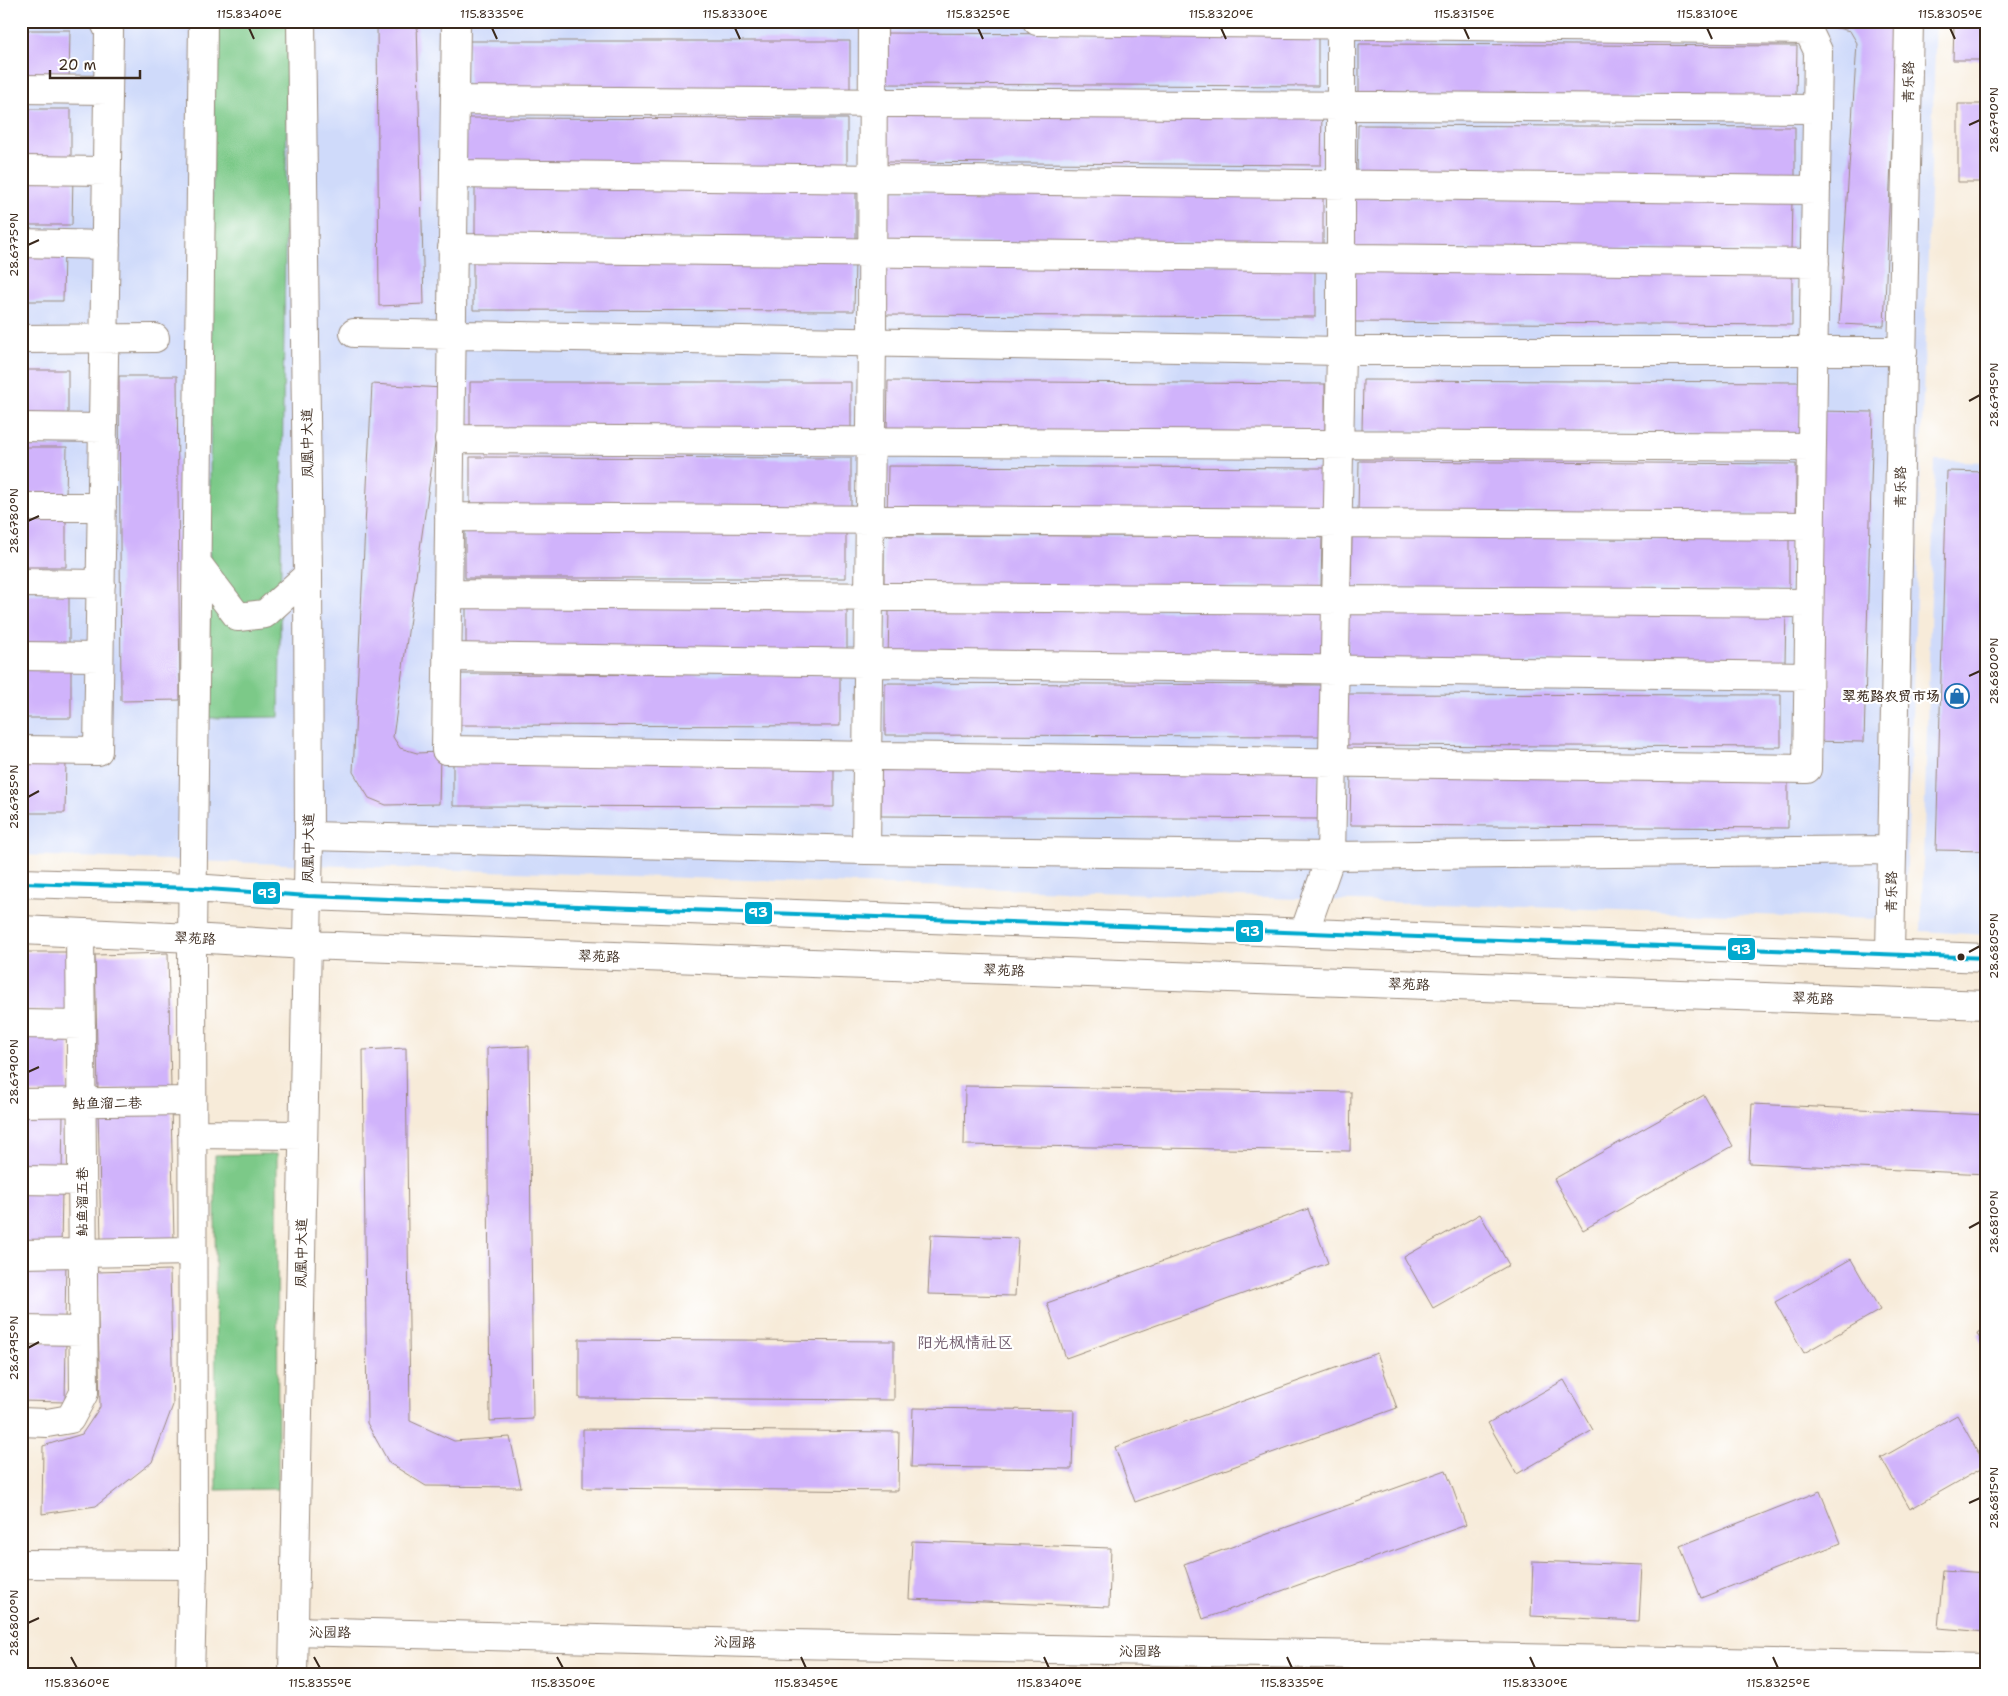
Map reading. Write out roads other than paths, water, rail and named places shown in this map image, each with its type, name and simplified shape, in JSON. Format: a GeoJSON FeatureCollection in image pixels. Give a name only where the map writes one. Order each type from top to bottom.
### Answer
{"type":"FeatureCollection","features":[{"type":"Feature","properties":{"kind":"main road"},"geometry":{"type":"LineString","coordinates":[[21,750],[98,751],[109,31],[104,21]]}},
{"type":"Feature","properties":{"kind":"main road"},"geometry":{"type":"LineString","coordinates":[[190,1675],[193,1565],[192,938],[203,21]]}},
{"type":"Feature","properties":{"kind":"main road","name":"凤凰中大道"},"geometry":{"type":"LineString","coordinates":[[293,1675],[309,836],[308,575],[301,21]]}},
{"type":"Feature","properties":{"kind":"main road"},"geometry":{"type":"LineString","coordinates":[[456,21],[446,750],[1807,769],[1818,51],[1808,30],[1341,23],[1037,21]]}},
{"type":"Feature","properties":{"kind":"main road"},"geometry":{"type":"LineString","coordinates":[[866,850],[872,341],[873,21]]}},
{"type":"Feature","properties":{"kind":"main road","name":"青乐路"},"geometry":{"type":"LineString","coordinates":[[1890,952],[1909,21]]}},
{"type":"Feature","properties":{"kind":"main road"},"geometry":{"type":"LineString","coordinates":[[1304,933],[1331,856],[1341,351],[1341,23]]}},
{"type":"Feature","properties":{"kind":"main road"},"geometry":{"type":"LineString","coordinates":[[21,89],[108,90]]}},
{"type":"Feature","properties":{"kind":"main road"},"geometry":{"type":"LineString","coordinates":[[455,100],[1817,109]]}},
{"type":"Feature","properties":{"kind":"main road"},"geometry":{"type":"LineString","coordinates":[[21,170],[107,171]]}},
{"type":"Feature","properties":{"kind":"main road"},"geometry":{"type":"LineString","coordinates":[[454,174],[1816,190]]}},
{"type":"Feature","properties":{"kind":"main road"},"geometry":{"type":"LineString","coordinates":[[21,244],[106,244]]}},
{"type":"Feature","properties":{"kind":"main road"},"geometry":{"type":"LineString","coordinates":[[452,248],[1815,263]]}},
{"type":"Feature","properties":{"kind":"main road"},"geometry":{"type":"LineString","coordinates":[[354,333],[1341,351],[1903,351]]}},
{"type":"Feature","properties":{"kind":"main road"},"geometry":{"type":"LineString","coordinates":[[21,339],[155,338]]}},
{"type":"Feature","properties":{"kind":"main road"},"geometry":{"type":"LineString","coordinates":[[21,427],[103,428]]}},
{"type":"Feature","properties":{"kind":"main road"},"geometry":{"type":"LineString","coordinates":[[450,439],[1812,447]]}},
{"type":"Feature","properties":{"kind":"main road"},"geometry":{"type":"LineString","coordinates":[[21,507],[102,508]]}},
{"type":"Feature","properties":{"kind":"main road"},"geometry":{"type":"LineString","coordinates":[[449,517],[1811,526]]}},
{"type":"Feature","properties":{"kind":"main road"},"geometry":{"type":"LineString","coordinates":[[197,564],[238,617],[265,614],[308,575]]}},
{"type":"Feature","properties":{"kind":"main road"},"geometry":{"type":"LineString","coordinates":[[21,584],[101,584]]}},
{"type":"Feature","properties":{"kind":"main road"},"geometry":{"type":"LineString","coordinates":[[448,594],[1809,603]]}},
{"type":"Feature","properties":{"kind":"main road"},"geometry":{"type":"LineString","coordinates":[[21,656],[99,657]]}},
{"type":"Feature","properties":{"kind":"main road"},"geometry":{"type":"LineString","coordinates":[[447,657],[1808,676]]}},
{"type":"Feature","properties":{"kind":"main road"},"geometry":{"type":"LineString","coordinates":[[309,836],[866,850],[1331,856],[1892,850]]}},
{"type":"Feature","properties":{"kind":"main road"},"geometry":{"type":"LineString","coordinates":[[21,883],[193,888],[308,896],[1304,933],[1890,952],[1987,958]]}},
{"type":"Feature","properties":{"kind":"main road","name":"翠苑路"},"geometry":{"type":"LineString","coordinates":[[21,930],[306,945],[1987,1005]]}},
{"type":"Feature","properties":{"kind":"main road","name":"鲇鱼溜五巷"},"geometry":{"type":"LineString","coordinates":[[21,1422],[48,1423],[70,1419],[84,1393],[80,933]]}},
{"type":"Feature","properties":{"kind":"main road"},"geometry":{"type":"LineString","coordinates":[[21,1024],[81,1025]]}},
{"type":"Feature","properties":{"kind":"main road","name":"鲇鱼溜二巷"},"geometry":{"type":"LineString","coordinates":[[21,1103],[81,1104],[192,1101]]}},
{"type":"Feature","properties":{"kind":"main road"},"geometry":{"type":"LineString","coordinates":[[192,1134],[303,1135]]}},
{"type":"Feature","properties":{"kind":"main road"},"geometry":{"type":"LineString","coordinates":[[21,1180],[82,1181]]}},
{"type":"Feature","properties":{"kind":"main road"},"geometry":{"type":"LineString","coordinates":[[21,1254],[192,1251]]}},
{"type":"Feature","properties":{"kind":"main road"},"geometry":{"type":"LineString","coordinates":[[21,1330],[83,1331]]}},
{"type":"Feature","properties":{"kind":"main road"},"geometry":{"type":"LineString","coordinates":[[21,1564],[193,1565]]}},
{"type":"Feature","properties":{"kind":"main road","name":"沁园路"},"geometry":{"type":"LineString","coordinates":[[294,1631],[1193,1663],[1615,1667],[1987,1667]]}},
{"type":"Feature","properties":{"kind":"place","name":"翠苑路农贸市场"},"geometry":{"type":"Point","coordinates":[1957,696]}},
{"type":"Feature","properties":{"kind":"district","name":"阳光枫情社区"},"geometry":{"type":"Point","coordinates":[965,1342]}}]}
